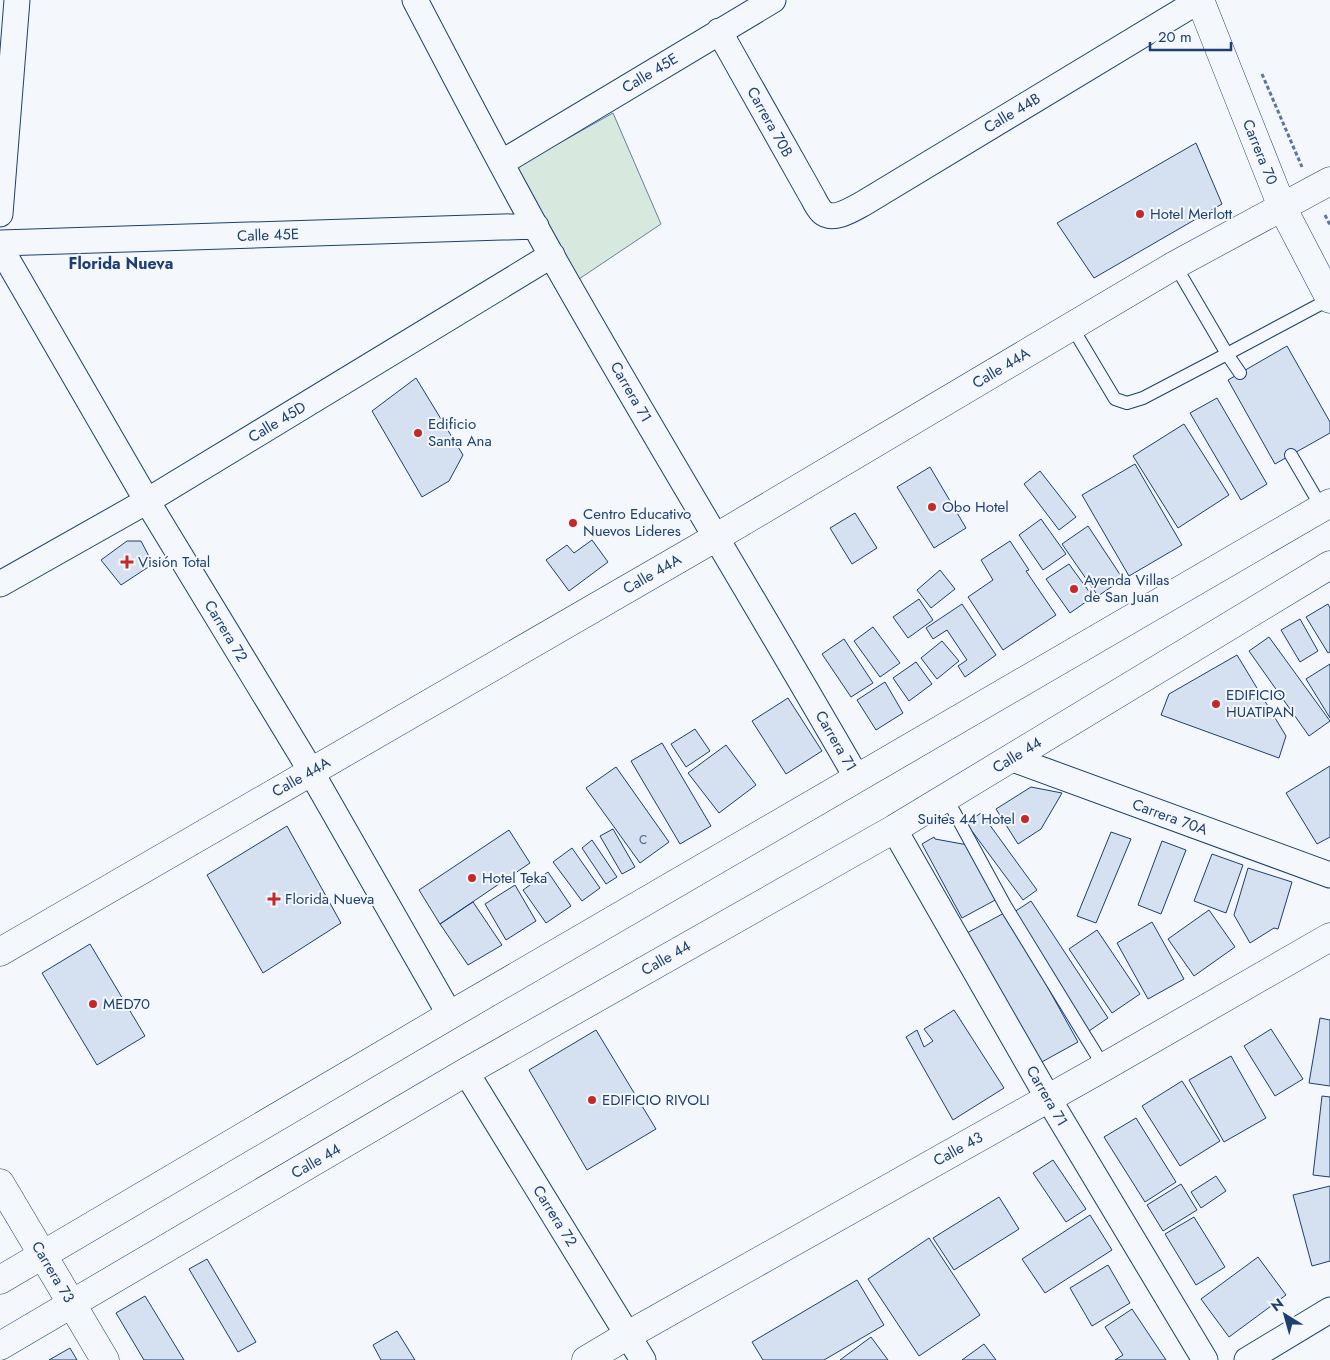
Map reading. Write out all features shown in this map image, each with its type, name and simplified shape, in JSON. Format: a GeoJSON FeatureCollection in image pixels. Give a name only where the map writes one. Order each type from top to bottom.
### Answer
{"type":"FeatureCollection","features":[{"type":"Feature","properties":{"kind":"main road","name":"Carrera 70"},"geometry":{"type":"LineString","coordinates":[[1200,0],[1282,207],[1330,299]]}},
{"type":"Feature","properties":{"kind":"main road","name":"Calle 44A"},"geometry":{"type":"LineString","coordinates":[[0,952],[715,538],[1176,265],[1330,181]]}},
{"type":"Feature","properties":{"kind":"main road"},"geometry":{"type":"LineString","coordinates":[[0,1280],[450,1015],[1326,506]]}},
{"type":"Feature","properties":{"kind":"main road","name":"Calle 44"},"geometry":{"type":"LineString","coordinates":[[0,1346],[466,1072],[894,829],[1330,565]]}},
{"type":"Feature","properties":{"kind":"main road","name":"Calle 43"},"geometry":{"type":"LineString","coordinates":[[586,1360],[628,1334],[1104,1067],[1330,937]]}},
{"type":"Feature","properties":{"kind":"main road","name":"Carrera 73"},"geometry":{"type":"LineString","coordinates":[[0,1184],[105,1360]]}},
{"type":"Feature","properties":{"kind":"street"},"geometry":{"type":"LineString","coordinates":[[0,214],[17,0]]}},
{"type":"Feature","properties":{"kind":"street","name":"Carrera 71"},"geometry":{"type":"LineString","coordinates":[[415,0],[462,93],[552,255],[715,538],[858,778]]}},
{"type":"Feature","properties":{"kind":"street","name":"Calle 45E"},"geometry":{"type":"LineString","coordinates":[[501,163],[773,0]]}},
{"type":"Feature","properties":{"kind":"street","name":"Calle 44B"},"geometry":{"type":"LineString","coordinates":[[822,212],[828,215],[851,210],[1200,0]]}},
{"type":"Feature","properties":{"kind":"street","name":"Carrera 70B"},"geometry":{"type":"LineString","coordinates":[[719,31],[822,212]]}},
{"type":"Feature","properties":{"kind":"street","name":"Calle 45E"},"geometry":{"type":"LineString","coordinates":[[0,243],[536,226]]}},
{"type":"Feature","properties":{"kind":"street","name":"Carrera 72"},"geometry":{"type":"LineString","coordinates":[[0,247],[147,500],[311,772],[450,1015]]}},
{"type":"Feature","properties":{"kind":"street","name":"Calle 45D"},"geometry":{"type":"LineString","coordinates":[[0,584],[147,500],[552,255]]}},
{"type":"Feature","properties":{"kind":"street","name":"Carrera 70A"},"geometry":{"type":"LineString","coordinates":[[1010,758],[1325,869]]}},
{"type":"Feature","properties":{"kind":"street","name":"Carrera 71"},"geometry":{"type":"LineString","coordinates":[[894,829],[1048,1098],[1205,1360]]}},
{"type":"Feature","properties":{"kind":"street","name":"Carrera 72"},"geometry":{"type":"LineString","coordinates":[[466,1072],[643,1360]]}},
{"type":"Feature","properties":{"kind":"street"},"geometry":{"type":"LineString","coordinates":[[1247,1360],[1330,1310]]}},
{"type":"Feature","properties":{"kind":"lane"},"geometry":{"type":"LineString","coordinates":[[1176,265],[1240,373]]}},
{"type":"Feature","properties":{"kind":"lane"},"geometry":{"type":"LineString","coordinates":[[1072,327],[1115,399],[1127,403],[1143,398],[1330,299]]}},
{"type":"Feature","properties":{"kind":"lane"},"geometry":{"type":"LineString","coordinates":[[1291,455],[1326,506]]}},
{"type":"Feature","properties":{"kind":"lane"},"geometry":{"type":"LineString","coordinates":[[946,797],[1006,907],[1104,1067]]}},
{"type":"Feature","properties":{"kind":"path"},"geometry":{"type":"LineString","coordinates":[[1327,219],[1330,225]]}},
{"type":"Feature","properties":{"kind":"shaded area"},"geometry":{"type":"Polygon","coordinates":[[[613,113],[661,224],[576,281],[513,169],[613,113]]]}},
{"type":"Feature","properties":{"kind":"building","name":"Hotel Merlott"},"geometry":{"type":"Polygon","coordinates":[[[1196,143],[1222,204],[1094,278],[1057,223],[1196,143]]]}},
{"type":"Feature","properties":{"kind":"building"},"geometry":{"type":"Polygon","coordinates":[[[1287,346],[1330,422],[1330,433],[1275,464],[1228,380],[1287,346]]]}},
{"type":"Feature","properties":{"kind":"building","name":"Edificio Santa Ana"},"geometry":{"type":"Polygon","coordinates":[[[416,378],[463,455],[449,481],[422,497],[372,411],[416,378]]]}},
{"type":"Feature","properties":{"kind":"building"},"geometry":{"type":"Polygon","coordinates":[[[1217,398],[1267,484],[1241,500],[1190,413],[1217,398]]]}},
{"type":"Feature","properties":{"kind":"building"},"geometry":{"type":"Polygon","coordinates":[[[1184,424],[1229,495],[1178,528],[1133,456],[1184,424]]]}},
{"type":"Feature","properties":{"kind":"building"},"geometry":{"type":"Polygon","coordinates":[[[1135,464],[1182,545],[1129,576],[1082,495],[1135,464]]]}},
{"type":"Feature","properties":{"kind":"building","name":"Obo Hotel"},"geometry":{"type":"Polygon","coordinates":[[[930,467],[966,528],[934,548],[897,487],[930,467]]]}},
{"type":"Feature","properties":{"kind":"building"},"geometry":{"type":"Polygon","coordinates":[[[1040,471],[1076,517],[1059,530],[1024,484],[1040,471]]]}},
{"type":"Feature","properties":{"kind":"building"},"geometry":{"type":"Polygon","coordinates":[[[855,513],[877,548],[852,564],[830,528],[855,513]]]}},
{"type":"Feature","properties":{"kind":"building"},"geometry":{"type":"Polygon","coordinates":[[[1041,519],[1066,554],[1043,570],[1019,535],[1041,519]]]}},
{"type":"Feature","properties":{"kind":"building"},"geometry":{"type":"Polygon","coordinates":[[[1088,526],[1123,579],[1098,596],[1062,544],[1088,526]]]}},
{"type":"Feature","properties":{"kind":"building"},"geometry":{"type":"Polygon","coordinates":[[[592,540],[608,562],[569,591],[546,560],[567,545],[574,553],[592,540]]]}},
{"type":"Feature","properties":{"kind":"building","name":"Visión Total"},"geometry":{"type":"Polygon","coordinates":[[[127,541],[141,541],[153,564],[121,585],[101,560],[127,541]]]}},
{"type":"Feature","properties":{"kind":"building"},"geometry":{"type":"Polygon","coordinates":[[[1010,541],[1029,570],[1026,571],[1056,615],[1003,650],[968,597],[993,580],[981,560],[1010,541]]]}},
{"type":"Feature","properties":{"kind":"building"},"geometry":{"type":"Polygon","coordinates":[[[1069,564],[1093,597],[1070,613],[1046,579],[1069,564]]]}},
{"type":"Feature","properties":{"kind":"building"},"geometry":{"type":"Polygon","coordinates":[[[940,570],[955,589],[931,608],[917,590],[940,570]]]}},
{"type":"Feature","properties":{"kind":"building"},"geometry":{"type":"Polygon","coordinates":[[[919,599],[933,620],[908,638],[893,617],[919,599]]]}},
{"type":"Feature","properties":{"kind":"building"},"geometry":{"type":"Polygon","coordinates":[[[962,604],[996,655],[965,677],[958,666],[967,660],[947,630],[933,639],[926,628],[962,604]]]}},
{"type":"Feature","properties":{"kind":"building"},"geometry":{"type":"Polygon","coordinates":[[[1328,604],[1330,608],[1330,652],[1328,653],[1306,617],[1328,604]]]}},
{"type":"Feature","properties":{"kind":"building"},"geometry":{"type":"Polygon","coordinates":[[[1300,619],[1318,651],[1300,662],[1281,630],[1300,619]]]}},
{"type":"Feature","properties":{"kind":"building"},"geometry":{"type":"Polygon","coordinates":[[[873,627],[900,663],[880,677],[854,641],[873,627]]]}},
{"type":"Feature","properties":{"kind":"building"},"geometry":{"type":"Polygon","coordinates":[[[1269,637],[1330,721],[1309,736],[1249,651],[1269,637]]]}},
{"type":"Feature","properties":{"kind":"building"},"geometry":{"type":"Polygon","coordinates":[[[844,639],[873,683],[851,697],[822,654],[844,639]]]}},
{"type":"Feature","properties":{"kind":"building"},"geometry":{"type":"Polygon","coordinates":[[[942,641],[959,661],[937,679],[921,658],[942,641]]]}},
{"type":"Feature","properties":{"kind":"building","name":"EDIFICIO HUATIPAN"},"geometry":{"type":"Polygon","coordinates":[[[1237,655],[1286,736],[1279,758],[1161,715],[1169,694],[1237,655]]]}},
{"type":"Feature","properties":{"kind":"building"},"geometry":{"type":"Polygon","coordinates":[[[916,662],[932,684],[909,701],[893,678],[916,662]]]}},
{"type":"Feature","properties":{"kind":"building"},"geometry":{"type":"Polygon","coordinates":[[[1330,664],[1330,718],[1306,679],[1330,664]]]}},
{"type":"Feature","properties":{"kind":"building"},"geometry":{"type":"Polygon","coordinates":[[[885,682],[903,713],[876,730],[857,700],[885,682]]]}},
{"type":"Feature","properties":{"kind":"building"},"geometry":{"type":"Polygon","coordinates":[[[788,698],[822,751],[786,774],[752,721],[788,698]]]}},
{"type":"Feature","properties":{"kind":"building"},"geometry":{"type":"Polygon","coordinates":[[[695,729],[710,751],[686,767],[671,744],[695,729]]]}},
{"type":"Feature","properties":{"kind":"building"},"geometry":{"type":"Polygon","coordinates":[[[662,743],[711,826],[680,844],[631,761],[662,743]]]}},
{"type":"Feature","properties":{"kind":"building"},"geometry":{"type":"Polygon","coordinates":[[[726,745],[756,785],[719,813],[688,773],[726,745]]]}},
{"type":"Feature","properties":{"kind":"building"},"geometry":{"type":"Polygon","coordinates":[[[1330,766],[1330,837],[1317,844],[1286,793],[1330,766]]]}},
{"type":"Feature","properties":{"kind":"building"},"geometry":{"type":"Polygon","coordinates":[[[616,767],[669,842],[640,863],[586,788],[616,767]]]}},
{"type":"Feature","properties":{"kind":"building","name":"Suites 44 Hotel"},"geometry":{"type":"Polygon","coordinates":[[[1031,787],[1062,793],[1041,829],[1018,844],[996,809],[1031,787]]]}},
{"type":"Feature","properties":{"kind":"building"},"geometry":{"type":"Polygon","coordinates":[[[981,813],[1037,890],[1023,900],[966,823],[981,813]]]}},
{"type":"Feature","properties":{"kind":"building","name":"Florida Nueva"},"geometry":{"type":"Polygon","coordinates":[[[287,826],[341,923],[263,973],[207,875],[287,826]]]}},
{"type":"Feature","properties":{"kind":"building"},"geometry":{"type":"Polygon","coordinates":[[[613,829],[635,867],[622,874],[600,836],[613,829]]]}},
{"type":"Feature","properties":{"kind":"building","name":"Hotel Teka"},"geometry":{"type":"Polygon","coordinates":[[[509,830],[530,863],[440,924],[419,890],[509,830]]]}},
{"type":"Feature","properties":{"kind":"building"},"geometry":{"type":"Polygon","coordinates":[[[1111,832],[1131,839],[1096,923],[1077,916],[1111,832]]]}},
{"type":"Feature","properties":{"kind":"building"},"geometry":{"type":"Polygon","coordinates":[[[934,837],[935,839],[968,845],[999,898],[962,918],[922,844],[934,837]]]}},
{"type":"Feature","properties":{"kind":"building"},"geometry":{"type":"Polygon","coordinates":[[[592,840],[617,877],[606,884],[582,848],[592,840]]]}},
{"type":"Feature","properties":{"kind":"building"},"geometry":{"type":"Polygon","coordinates":[[[1162,841],[1186,850],[1161,914],[1138,905],[1162,841]]]}},
{"type":"Feature","properties":{"kind":"building"},"geometry":{"type":"Polygon","coordinates":[[[572,848],[600,888],[582,901],[553,862],[572,848]]]}},
{"type":"Feature","properties":{"kind":"building"},"geometry":{"type":"Polygon","coordinates":[[[1212,854],[1243,865],[1226,913],[1194,901],[1212,854]]]}},
{"type":"Feature","properties":{"kind":"building"},"geometry":{"type":"Polygon","coordinates":[[[1248,868],[1292,882],[1278,929],[1274,928],[1250,943],[1234,915],[1248,868]]]}},
{"type":"Feature","properties":{"kind":"building"},"geometry":{"type":"Polygon","coordinates":[[[548,872],[571,906],[546,923],[523,890],[548,872]]]}},
{"type":"Feature","properties":{"kind":"building"},"geometry":{"type":"Polygon","coordinates":[[[515,885],[536,921],[506,940],[485,904],[515,885]]]}},
{"type":"Feature","properties":{"kind":"building"},"geometry":{"type":"Polygon","coordinates":[[[1031,901],[1108,1018],[1089,1031],[1011,914],[1031,901]]]}},
{"type":"Feature","properties":{"kind":"building"},"geometry":{"type":"Polygon","coordinates":[[[473,902],[502,945],[468,965],[440,924],[473,902]]]}},
{"type":"Feature","properties":{"kind":"building"},"geometry":{"type":"Polygon","coordinates":[[[1209,910],[1235,947],[1194,976],[1168,939],[1209,910]]]}},
{"type":"Feature","properties":{"kind":"building"},"geometry":{"type":"Polygon","coordinates":[[[1006,912],[1078,1042],[1040,1063],[967,933],[1006,912]]]}},
{"type":"Feature","properties":{"kind":"building"},"geometry":{"type":"Polygon","coordinates":[[[1152,922],[1184,979],[1148,999],[1117,943],[1152,922]]]}},
{"type":"Feature","properties":{"kind":"building"},"geometry":{"type":"Polygon","coordinates":[[[1097,930],[1140,994],[1112,1013],[1069,949],[1097,930]]]}},
{"type":"Feature","properties":{"kind":"building","name":"MED70"},"geometry":{"type":"Polygon","coordinates":[[[90,944],[145,1036],[97,1065],[42,973],[90,944]]]}},
{"type":"Feature","properties":{"kind":"building"},"geometry":{"type":"Polygon","coordinates":[[[954,1010],[1004,1088],[953,1120],[906,1037],[917,1030],[924,1047],[933,1041],[924,1029],[954,1010]]]}},
{"type":"Feature","properties":{"kind":"building"},"geometry":{"type":"Polygon","coordinates":[[[1320,1018],[1330,1020],[1330,1086],[1309,1083],[1320,1018]]]}},
{"type":"Feature","properties":{"kind":"building"},"geometry":{"type":"Polygon","coordinates":[[[1271,1029],[1303,1079],[1275,1096],[1244,1046],[1271,1029]]]}},
{"type":"Feature","properties":{"kind":"building","name":"EDIFICIO RIVOLI"},"geometry":{"type":"Polygon","coordinates":[[[596,1030],[656,1129],[587,1170],[529,1070],[596,1030]]]}},
{"type":"Feature","properties":{"kind":"building"},"geometry":{"type":"Polygon","coordinates":[[[1231,1056],[1266,1118],[1224,1142],[1189,1080],[1231,1056]]]}},
{"type":"Feature","properties":{"kind":"building"},"geometry":{"type":"Polygon","coordinates":[[[1182,1081],[1220,1141],[1180,1166],[1142,1106],[1182,1081]]]}},
{"type":"Feature","properties":{"kind":"building"},"geometry":{"type":"Polygon","coordinates":[[[1322,1096],[1330,1097],[1330,1177],[1313,1175],[1322,1096]]]}},
{"type":"Feature","properties":{"kind":"building"},"geometry":{"type":"Polygon","coordinates":[[[1136,1118],[1176,1182],[1145,1202],[1104,1137],[1136,1118]]]}},
{"type":"Feature","properties":{"kind":"building"},"geometry":{"type":"Polygon","coordinates":[[[1053,1160],[1086,1209],[1066,1222],[1033,1173],[1053,1160]]]}},
{"type":"Feature","properties":{"kind":"building"},"geometry":{"type":"Polygon","coordinates":[[[1216,1176],[1226,1191],[1201,1208],[1191,1192],[1216,1176]]]}},
{"type":"Feature","properties":{"kind":"building"},"geometry":{"type":"Polygon","coordinates":[[[1181,1184],[1197,1210],[1163,1231],[1147,1205],[1181,1184]]]}},
{"type":"Feature","properties":{"kind":"building"},"geometry":{"type":"Polygon","coordinates":[[[1330,1186],[1330,1261],[1312,1266],[1293,1195],[1330,1186]]]}},
{"type":"Feature","properties":{"kind":"building"},"geometry":{"type":"Polygon","coordinates":[[[999,1197],[1019,1229],[954,1270],[933,1238],[999,1197]]]}},
{"type":"Feature","properties":{"kind":"building"},"geometry":{"type":"Polygon","coordinates":[[[1090,1215],[1112,1250],[1045,1293],[1022,1259],[1090,1215]]]}},
{"type":"Feature","properties":{"kind":"building"},"geometry":{"type":"Polygon","coordinates":[[[1194,1217],[1225,1267],[1196,1285],[1165,1234],[1194,1217]]]}},
{"type":"Feature","properties":{"kind":"building"},"geometry":{"type":"Polygon","coordinates":[[[929,1238],[980,1315],[919,1356],[868,1279],[929,1238]]]}},
{"type":"Feature","properties":{"kind":"building"},"geometry":{"type":"Polygon","coordinates":[[[1258,1257],[1286,1295],[1229,1337],[1201,1299],[1258,1257]]]}},
{"type":"Feature","properties":{"kind":"building"},"geometry":{"type":"Polygon","coordinates":[[[207,1259],[256,1342],[238,1352],[189,1269],[207,1259]]]}},
{"type":"Feature","properties":{"kind":"building"},"geometry":{"type":"Polygon","coordinates":[[[1108,1265],[1130,1303],[1092,1326],[1070,1288],[1108,1265]]]}},
{"type":"Feature","properties":{"kind":"building"},"geometry":{"type":"Polygon","coordinates":[[[857,1280],[884,1325],[824,1360],[763,1360],[752,1342],[857,1280]]]}},
{"type":"Feature","properties":{"kind":"building"},"geometry":{"type":"Polygon","coordinates":[[[145,1296],[184,1360],[144,1360],[116,1313],[145,1296]]]}},
{"type":"Feature","properties":{"kind":"building"},"geometry":{"type":"Polygon","coordinates":[[[1132,1309],[1166,1360],[1115,1360],[1123,1355],[1105,1327],[1132,1309]]]}},
{"type":"Feature","properties":{"kind":"building"},"geometry":{"type":"Polygon","coordinates":[[[397,1331],[415,1360],[381,1360],[373,1345],[397,1331]]]}},
{"type":"Feature","properties":{"kind":"building"},"geometry":{"type":"Polygon","coordinates":[[[871,1337],[888,1360],[840,1360],[871,1337]]]}},
{"type":"Feature","properties":{"kind":"building"},"geometry":{"type":"Polygon","coordinates":[[[984,1344],[996,1360],[962,1360],[984,1344]]]}},
{"type":"Feature","properties":{"kind":"building"},"geometry":{"type":"Polygon","coordinates":[[[70,1348],[77,1360],[49,1360],[70,1348]]]}},
{"type":"Feature","properties":{"kind":"place","name":"Hotel Merlott"},"geometry":{"type":"Point","coordinates":[1140,214]}},
{"type":"Feature","properties":{"kind":"place","name":"Edificio Santa Ana"},"geometry":{"type":"Point","coordinates":[418,433]}},
{"type":"Feature","properties":{"kind":"place","name":"Obo Hotel"},"geometry":{"type":"Point","coordinates":[932,507]}},
{"type":"Feature","properties":{"kind":"place","name":"Centro Educativo Nuevos Lideres"},"geometry":{"type":"Point","coordinates":[573,523]}},
{"type":"Feature","properties":{"kind":"place","name":"Visión Total"},"geometry":{"type":"Point","coordinates":[127,562]}},
{"type":"Feature","properties":{"kind":"place","name":"Ayenda Villas de San Juan"},"geometry":{"type":"Point","coordinates":[1074,589]}},
{"type":"Feature","properties":{"kind":"place","name":"EDIFICIO HUATIPAN"},"geometry":{"type":"Point","coordinates":[1216,704]}},
{"type":"Feature","properties":{"kind":"place","name":"Suites 44 Hotel"},"geometry":{"type":"Point","coordinates":[1025,819]}},
{"type":"Feature","properties":{"kind":"place","name":"Hotel Teka"},"geometry":{"type":"Point","coordinates":[472,878]}},
{"type":"Feature","properties":{"kind":"place","name":"Florida Nueva"},"geometry":{"type":"Point","coordinates":[274,899]}},
{"type":"Feature","properties":{"kind":"place","name":"MED70"},"geometry":{"type":"Point","coordinates":[93,1004]}},
{"type":"Feature","properties":{"kind":"place","name":"EDIFICIO RIVOLI"},"geometry":{"type":"Point","coordinates":[592,1100]}},
{"type":"Feature","properties":{"kind":"district","name":"Florida Nueva"},"geometry":{"type":"Point","coordinates":[121,263]}}]}
